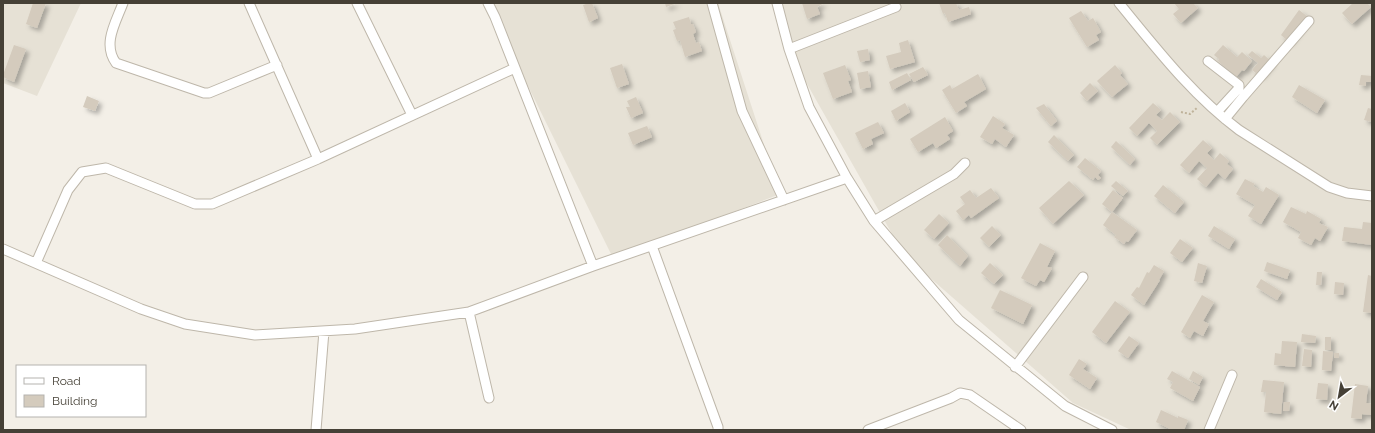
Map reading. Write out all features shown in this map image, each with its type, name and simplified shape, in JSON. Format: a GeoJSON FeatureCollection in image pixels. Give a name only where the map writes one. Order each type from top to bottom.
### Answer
{"type":"FeatureCollection","features":[{"type":"Feature","properties":{"kind":"street"},"geometry":{"type":"LineString","coordinates":[[123,3],[110,38],[112,57],[116,63],[204,93],[209,93],[277,65]]}},
{"type":"Feature","properties":{"kind":"street"},"geometry":{"type":"LineString","coordinates":[[250,3],[318,159]]}},
{"type":"Feature","properties":{"kind":"street"},"geometry":{"type":"LineString","coordinates":[[357,3],[412,115]]}},
{"type":"Feature","properties":{"kind":"street"},"geometry":{"type":"LineString","coordinates":[[488,3],[495,17],[593,266]]}},
{"type":"Feature","properties":{"kind":"street"},"geometry":{"type":"LineString","coordinates":[[712,3],[730,62],[742,111],[784,200]]}},
{"type":"Feature","properties":{"kind":"street"},"geometry":{"type":"LineString","coordinates":[[777,3],[789,49],[810,107],[847,178],[874,221],[959,320],[1064,406],[1112,430]]}},
{"type":"Feature","properties":{"kind":"street"},"geometry":{"type":"LineString","coordinates":[[1119,3],[1160,53],[1204,100],[1239,130],[1329,187],[1347,193],[1372,196]]}},
{"type":"Feature","properties":{"kind":"street"},"geometry":{"type":"LineString","coordinates":[[789,49],[896,8]]}},
{"type":"Feature","properties":{"kind":"street"},"geometry":{"type":"LineString","coordinates":[[1225,119],[1309,21]]}},
{"type":"Feature","properties":{"kind":"street"},"geometry":{"type":"LineString","coordinates":[[1208,61],[1239,85],[1239,88],[1217,112]]}},
{"type":"Feature","properties":{"kind":"street"},"geometry":{"type":"LineString","coordinates":[[36,263],[68,190],[82,172],[106,168],[195,204],[212,204],[318,159],[515,68]]}},
{"type":"Feature","properties":{"kind":"street"},"geometry":{"type":"LineString","coordinates":[[874,221],[954,174],[965,163]]}},
{"type":"Feature","properties":{"kind":"street"},"geometry":{"type":"LineString","coordinates":[[3,249],[141,309],[185,324],[255,335],[355,329],[469,312],[593,266],[847,178]]}},
{"type":"Feature","properties":{"kind":"street"},"geometry":{"type":"LineString","coordinates":[[652,246],[718,430]]}},
{"type":"Feature","properties":{"kind":"street"},"geometry":{"type":"LineString","coordinates":[[1015,367],[1083,277]]}},
{"type":"Feature","properties":{"kind":"street"},"geometry":{"type":"LineString","coordinates":[[469,312],[489,398]]}},
{"type":"Feature","properties":{"kind":"street"},"geometry":{"type":"LineString","coordinates":[[316,430],[324,331]]}},
{"type":"Feature","properties":{"kind":"street"},"geometry":{"type":"LineString","coordinates":[[1209,430],[1232,375]]}},
{"type":"Feature","properties":{"kind":"street"},"geometry":{"type":"LineString","coordinates":[[868,430],[951,398],[960,393],[970,395],[1021,430]]}},
{"type":"Feature","properties":{"kind":"path"},"geometry":{"type":"LineString","coordinates":[[1181,112],[1190,114],[1204,100]]}},
{"type":"Feature","properties":{"kind":"shaded area"},"geometry":{"type":"Polygon","coordinates":[[[3,3],[81,3],[37,96],[3,83],[3,3]]]}},
{"type":"Feature","properties":{"kind":"shaded area"},"geometry":{"type":"Polygon","coordinates":[[[487,3],[718,3],[780,194],[613,258],[487,3]]]}},
{"type":"Feature","properties":{"kind":"shaded area"},"geometry":{"type":"Polygon","coordinates":[[[778,3],[1372,3],[1372,430],[1131,430],[1073,403],[904,255],[794,61],[778,3]]]}},
{"type":"Feature","properties":{"kind":"building"},"geometry":{"type":"Polygon","coordinates":[[[33,3],[46,3],[37,28],[26,24],[33,3]]]}},
{"type":"Feature","properties":{"kind":"building"},"geometry":{"type":"Polygon","coordinates":[[[592,3],[598,18],[589,22],[583,5],[592,3]]]}},
{"type":"Feature","properties":{"kind":"building"},"geometry":{"type":"Polygon","coordinates":[[[665,3],[677,3],[666,7],[665,3]]]}},
{"type":"Feature","properties":{"kind":"building"},"geometry":{"type":"Polygon","coordinates":[[[802,3],[824,3],[817,7],[820,14],[807,19],[802,3]]]}},
{"type":"Feature","properties":{"kind":"building"},"geometry":{"type":"Polygon","coordinates":[[[939,3],[956,3],[959,10],[969,7],[971,14],[948,22],[939,3]]]}},
{"type":"Feature","properties":{"kind":"building"},"geometry":{"type":"Polygon","coordinates":[[[1174,3],[1193,3],[1198,8],[1181,23],[1173,14],[1179,9],[1174,3]]]}},
{"type":"Feature","properties":{"kind":"building"},"geometry":{"type":"Polygon","coordinates":[[[1353,3],[1367,3],[1371,7],[1352,24],[1342,13],[1353,3]]]}},
{"type":"Feature","properties":{"kind":"building"},"geometry":{"type":"Polygon","coordinates":[[[1299,10],[1308,17],[1289,42],[1281,35],[1299,10]]]}},
{"type":"Feature","properties":{"kind":"building"},"geometry":{"type":"Polygon","coordinates":[[[1081,11],[1088,21],[1093,18],[1101,32],[1096,35],[1099,40],[1087,47],[1069,18],[1081,11]]]}},
{"type":"Feature","properties":{"kind":"building"},"geometry":{"type":"Polygon","coordinates":[[[689,17],[696,32],[693,34],[696,43],[699,42],[702,51],[685,57],[680,40],[677,41],[673,30],[676,29],[673,22],[689,17]]]}},
{"type":"Feature","properties":{"kind":"building"},"geometry":{"type":"Polygon","coordinates":[[[908,40],[915,62],[890,69],[886,56],[901,52],[899,43],[908,40]]]}},
{"type":"Feature","properties":{"kind":"building"},"geometry":{"type":"Polygon","coordinates":[[[14,45],[26,49],[14,82],[3,77],[3,75],[14,45]]]}},
{"type":"Feature","properties":{"kind":"building"},"geometry":{"type":"Polygon","coordinates":[[[1223,45],[1237,57],[1242,52],[1252,61],[1244,71],[1242,70],[1236,77],[1218,61],[1219,59],[1214,55],[1223,45]]]}},
{"type":"Feature","properties":{"kind":"building"},"geometry":{"type":"Polygon","coordinates":[[[868,49],[870,60],[860,62],[857,51],[868,49]]]}},
{"type":"Feature","properties":{"kind":"building"},"geometry":{"type":"Polygon","coordinates":[[[1252,51],[1261,58],[1264,55],[1272,62],[1260,76],[1252,70],[1258,63],[1248,55],[1252,51]]]}},
{"type":"Feature","properties":{"kind":"building"},"geometry":{"type":"Polygon","coordinates":[[[622,64],[629,84],[617,88],[610,68],[622,64]]]}},
{"type":"Feature","properties":{"kind":"building"},"geometry":{"type":"Polygon","coordinates":[[[845,65],[851,80],[848,81],[852,92],[833,99],[823,73],[845,65]]]}},
{"type":"Feature","properties":{"kind":"building"},"geometry":{"type":"Polygon","coordinates":[[[1115,65],[1122,73],[1120,75],[1128,84],[1112,97],[1097,81],[1115,65]]]}},
{"type":"Feature","properties":{"kind":"building"},"geometry":{"type":"Polygon","coordinates":[[[923,67],[928,75],[914,82],[909,74],[923,67]]]}},
{"type":"Feature","properties":{"kind":"building"},"geometry":{"type":"Polygon","coordinates":[[[868,71],[871,87],[860,89],[857,73],[868,71]]]}},
{"type":"Feature","properties":{"kind":"building"},"geometry":{"type":"Polygon","coordinates":[[[907,73],[911,80],[892,90],[889,82],[907,73]]]}},
{"type":"Feature","properties":{"kind":"building"},"geometry":{"type":"Polygon","coordinates":[[[978,74],[986,89],[964,102],[967,106],[956,113],[942,90],[950,85],[952,89],[978,74]]]}},
{"type":"Feature","properties":{"kind":"building"},"geometry":{"type":"Polygon","coordinates":[[[1361,75],[1372,76],[1372,82],[1366,82],[1366,86],[1359,85],[1361,75]]]}},
{"type":"Feature","properties":{"kind":"building"},"geometry":{"type":"Polygon","coordinates":[[[1090,83],[1098,91],[1087,101],[1080,93],[1090,83]]]}},
{"type":"Feature","properties":{"kind":"building"},"geometry":{"type":"Polygon","coordinates":[[[1299,85],[1325,100],[1317,113],[1292,97],[1299,85]]]}},
{"type":"Feature","properties":{"kind":"building"},"geometry":{"type":"Polygon","coordinates":[[[87,96],[99,101],[95,111],[83,107],[87,96]]]}},
{"type":"Feature","properties":{"kind":"building"},"geometry":{"type":"Polygon","coordinates":[[[636,97],[643,113],[631,118],[626,107],[630,107],[627,101],[636,97]]]}},
{"type":"Feature","properties":{"kind":"building"},"geometry":{"type":"Polygon","coordinates":[[[905,103],[910,112],[896,121],[891,111],[905,103]]]}},
{"type":"Feature","properties":{"kind":"building"},"geometry":{"type":"Polygon","coordinates":[[[1153,103],[1161,110],[1156,115],[1162,120],[1170,112],[1180,122],[1157,145],[1150,138],[1157,131],[1149,123],[1137,136],[1129,128],[1153,103]]]}},
{"type":"Feature","properties":{"kind":"building"},"geometry":{"type":"Polygon","coordinates":[[[1044,104],[1057,121],[1051,126],[1036,108],[1044,104]]]}},
{"type":"Feature","properties":{"kind":"building"},"geometry":{"type":"Polygon","coordinates":[[[1368,108],[1372,109],[1372,122],[1364,120],[1368,108]]]}},
{"type":"Feature","properties":{"kind":"building"},"geometry":{"type":"Polygon","coordinates":[[[993,116],[1005,124],[1002,128],[1014,135],[1006,147],[995,139],[992,144],[980,137],[993,116]]]}},
{"type":"Feature","properties":{"kind":"building"},"geometry":{"type":"Polygon","coordinates":[[[945,117],[953,131],[947,135],[950,139],[936,148],[933,143],[918,152],[910,139],[945,117]]]}},
{"type":"Feature","properties":{"kind":"building"},"geometry":{"type":"Polygon","coordinates":[[[878,122],[884,133],[871,139],[873,144],[863,149],[855,133],[878,122]]]}},
{"type":"Feature","properties":{"kind":"building"},"geometry":{"type":"Polygon","coordinates":[[[647,126],[652,137],[633,145],[628,133],[647,126]]]}},
{"type":"Feature","properties":{"kind":"building"},"geometry":{"type":"Polygon","coordinates":[[[1054,135],[1074,155],[1068,161],[1048,142],[1054,135]]]}},
{"type":"Feature","properties":{"kind":"building"},"geometry":{"type":"Polygon","coordinates":[[[1203,140],[1212,148],[1207,153],[1214,160],[1220,153],[1229,161],[1227,164],[1233,169],[1225,179],[1218,173],[1206,187],[1197,179],[1207,168],[1199,161],[1189,173],[1180,165],[1203,140]]]}},
{"type":"Feature","properties":{"kind":"building"},"geometry":{"type":"Polygon","coordinates":[[[1116,141],[1135,159],[1130,165],[1111,147],[1116,141]]]}},
{"type":"Feature","properties":{"kind":"building"},"geometry":{"type":"Polygon","coordinates":[[[1085,158],[1101,171],[1098,175],[1101,178],[1098,180],[1095,177],[1093,180],[1077,167],[1085,158]]]}},
{"type":"Feature","properties":{"kind":"building"},"geometry":{"type":"Polygon","coordinates":[[[1245,179],[1255,184],[1253,186],[1263,192],[1266,187],[1279,195],[1261,224],[1248,216],[1255,205],[1236,194],[1245,179]]]}},
{"type":"Feature","properties":{"kind":"building"},"geometry":{"type":"Polygon","coordinates":[[[1069,181],[1084,195],[1053,224],[1039,208],[1069,181]]]}},
{"type":"Feature","properties":{"kind":"building"},"geometry":{"type":"Polygon","coordinates":[[[1116,181],[1128,191],[1123,196],[1111,186],[1116,181]]]}},
{"type":"Feature","properties":{"kind":"building"},"geometry":{"type":"Polygon","coordinates":[[[1163,185],[1184,202],[1175,213],[1154,196],[1163,185]]]}},
{"type":"Feature","properties":{"kind":"building"},"geometry":{"type":"Polygon","coordinates":[[[991,188],[999,198],[971,218],[969,215],[963,220],[956,211],[965,204],[960,197],[970,190],[976,198],[991,188]]]}},
{"type":"Feature","properties":{"kind":"building"},"geometry":{"type":"Polygon","coordinates":[[[1113,190],[1123,198],[1112,212],[1102,204],[1113,190]]]}},
{"type":"Feature","properties":{"kind":"building"},"geometry":{"type":"Polygon","coordinates":[[[1291,207],[1306,214],[1307,211],[1321,219],[1319,223],[1328,227],[1320,241],[1315,238],[1311,245],[1298,238],[1301,232],[1283,222],[1291,207]]]}},
{"type":"Feature","properties":{"kind":"building"},"geometry":{"type":"Polygon","coordinates":[[[1112,212],[1137,230],[1128,242],[1126,241],[1124,244],[1114,237],[1116,235],[1103,225],[1112,212]]]}},
{"type":"Feature","properties":{"kind":"building"},"geometry":{"type":"Polygon","coordinates":[[[939,214],[949,223],[934,239],[924,230],[939,214]]]}},
{"type":"Feature","properties":{"kind":"building"},"geometry":{"type":"Polygon","coordinates":[[[1363,222],[1372,223],[1372,245],[1342,241],[1344,227],[1362,229],[1363,222]]]}},
{"type":"Feature","properties":{"kind":"building"},"geometry":{"type":"Polygon","coordinates":[[[992,226],[1001,235],[989,247],[980,238],[992,226]]]}},
{"type":"Feature","properties":{"kind":"building"},"geometry":{"type":"Polygon","coordinates":[[[1214,226],[1235,239],[1229,249],[1208,236],[1214,226]]]}},
{"type":"Feature","properties":{"kind":"building"},"geometry":{"type":"Polygon","coordinates":[[[947,235],[968,256],[960,266],[938,245],[947,235]]]}},
{"type":"Feature","properties":{"kind":"building"},"geometry":{"type":"Polygon","coordinates":[[[1180,239],[1193,248],[1182,262],[1170,253],[1180,239]]]}},
{"type":"Feature","properties":{"kind":"building"},"geometry":{"type":"Polygon","coordinates":[[[1040,243],[1055,251],[1047,267],[1052,268],[1044,282],[1040,280],[1036,286],[1021,278],[1040,243]]]}},
{"type":"Feature","properties":{"kind":"building"},"geometry":{"type":"Polygon","coordinates":[[[1267,262],[1290,270],[1287,279],[1264,271],[1267,262]]]}},
{"type":"Feature","properties":{"kind":"building"},"geometry":{"type":"Polygon","coordinates":[[[990,263],[1003,275],[994,284],[981,273],[990,263]]]}},
{"type":"Feature","properties":{"kind":"building"},"geometry":{"type":"Polygon","coordinates":[[[1198,263],[1207,266],[1202,283],[1194,281],[1198,263]]]}},
{"type":"Feature","properties":{"kind":"building"},"geometry":{"type":"Polygon","coordinates":[[[1154,265],[1164,271],[1144,305],[1131,295],[1137,287],[1139,288],[1147,272],[1149,273],[1154,265]]]}},
{"type":"Feature","properties":{"kind":"building"},"geometry":{"type":"Polygon","coordinates":[[[1317,272],[1322,272],[1321,285],[1316,285],[1317,272]]]}},
{"type":"Feature","properties":{"kind":"building"},"geometry":{"type":"Polygon","coordinates":[[[1368,275],[1372,276],[1372,313],[1363,312],[1368,275]]]}},
{"type":"Feature","properties":{"kind":"building"},"geometry":{"type":"Polygon","coordinates":[[[1261,279],[1282,292],[1277,300],[1256,287],[1261,279]]]}},
{"type":"Feature","properties":{"kind":"building"},"geometry":{"type":"Polygon","coordinates":[[[1335,282],[1344,283],[1343,295],[1334,294],[1335,282]]]}},
{"type":"Feature","properties":{"kind":"building"},"geometry":{"type":"Polygon","coordinates":[[[1000,290],[1032,305],[1023,324],[991,308],[1000,290]]]}},
{"type":"Feature","properties":{"kind":"building"},"geometry":{"type":"Polygon","coordinates":[[[1202,295],[1214,302],[1203,321],[1209,324],[1203,336],[1194,331],[1190,338],[1181,332],[1202,295]]]}},
{"type":"Feature","properties":{"kind":"building"},"geometry":{"type":"Polygon","coordinates":[[[1115,301],[1130,312],[1106,343],[1092,332],[1115,301]]]}},
{"type":"Feature","properties":{"kind":"building"},"geometry":{"type":"Polygon","coordinates":[[[1302,334],[1316,336],[1315,343],[1301,342],[1302,334]]]}},
{"type":"Feature","properties":{"kind":"building"},"geometry":{"type":"Polygon","coordinates":[[[1129,336],[1139,343],[1128,358],[1118,351],[1129,336]]]}},
{"type":"Feature","properties":{"kind":"building"},"geometry":{"type":"Polygon","coordinates":[[[1325,337],[1331,337],[1331,350],[1325,350],[1325,337]]]}},
{"type":"Feature","properties":{"kind":"building"},"geometry":{"type":"Polygon","coordinates":[[[1282,341],[1297,342],[1295,367],[1274,365],[1275,353],[1281,354],[1282,341]]]}},
{"type":"Feature","properties":{"kind":"building"},"geometry":{"type":"Polygon","coordinates":[[[1304,349],[1312,350],[1311,367],[1302,366],[1304,349]]]}},
{"type":"Feature","properties":{"kind":"building"},"geometry":{"type":"Polygon","coordinates":[[[1323,351],[1333,352],[1331,371],[1322,370],[1323,351]]]}},
{"type":"Feature","properties":{"kind":"building"},"geometry":{"type":"Polygon","coordinates":[[[1334,353],[1339,353],[1339,358],[1334,358],[1334,353]]]}},
{"type":"Feature","properties":{"kind":"building"},"geometry":{"type":"Polygon","coordinates":[[[1079,359],[1087,364],[1083,369],[1097,378],[1090,389],[1069,375],[1079,359]]]}},
{"type":"Feature","properties":{"kind":"building"},"geometry":{"type":"Polygon","coordinates":[[[1172,371],[1200,387],[1193,401],[1170,388],[1173,382],[1167,379],[1172,371]]]}},
{"type":"Feature","properties":{"kind":"building"},"geometry":{"type":"Polygon","coordinates":[[[1193,371],[1203,377],[1199,385],[1189,379],[1193,371]]]}},
{"type":"Feature","properties":{"kind":"building"},"geometry":{"type":"Polygon","coordinates":[[[1263,380],[1284,382],[1281,414],[1264,412],[1266,392],[1261,392],[1263,380]]]}},
{"type":"Feature","properties":{"kind":"building"},"geometry":{"type":"Polygon","coordinates":[[[1318,383],[1328,384],[1327,400],[1316,399],[1318,383]]]}},
{"type":"Feature","properties":{"kind":"building"},"geometry":{"type":"Polygon","coordinates":[[[1355,384],[1368,386],[1366,403],[1372,404],[1371,415],[1362,414],[1362,419],[1351,418],[1355,384]]]}},
{"type":"Feature","properties":{"kind":"building"},"geometry":{"type":"Polygon","coordinates":[[[1284,402],[1290,402],[1289,411],[1283,411],[1284,402]]]}},
{"type":"Feature","properties":{"kind":"building"},"geometry":{"type":"Polygon","coordinates":[[[1161,410],[1178,418],[1178,416],[1188,420],[1184,430],[1172,430],[1156,422],[1161,410]]]}}]}
